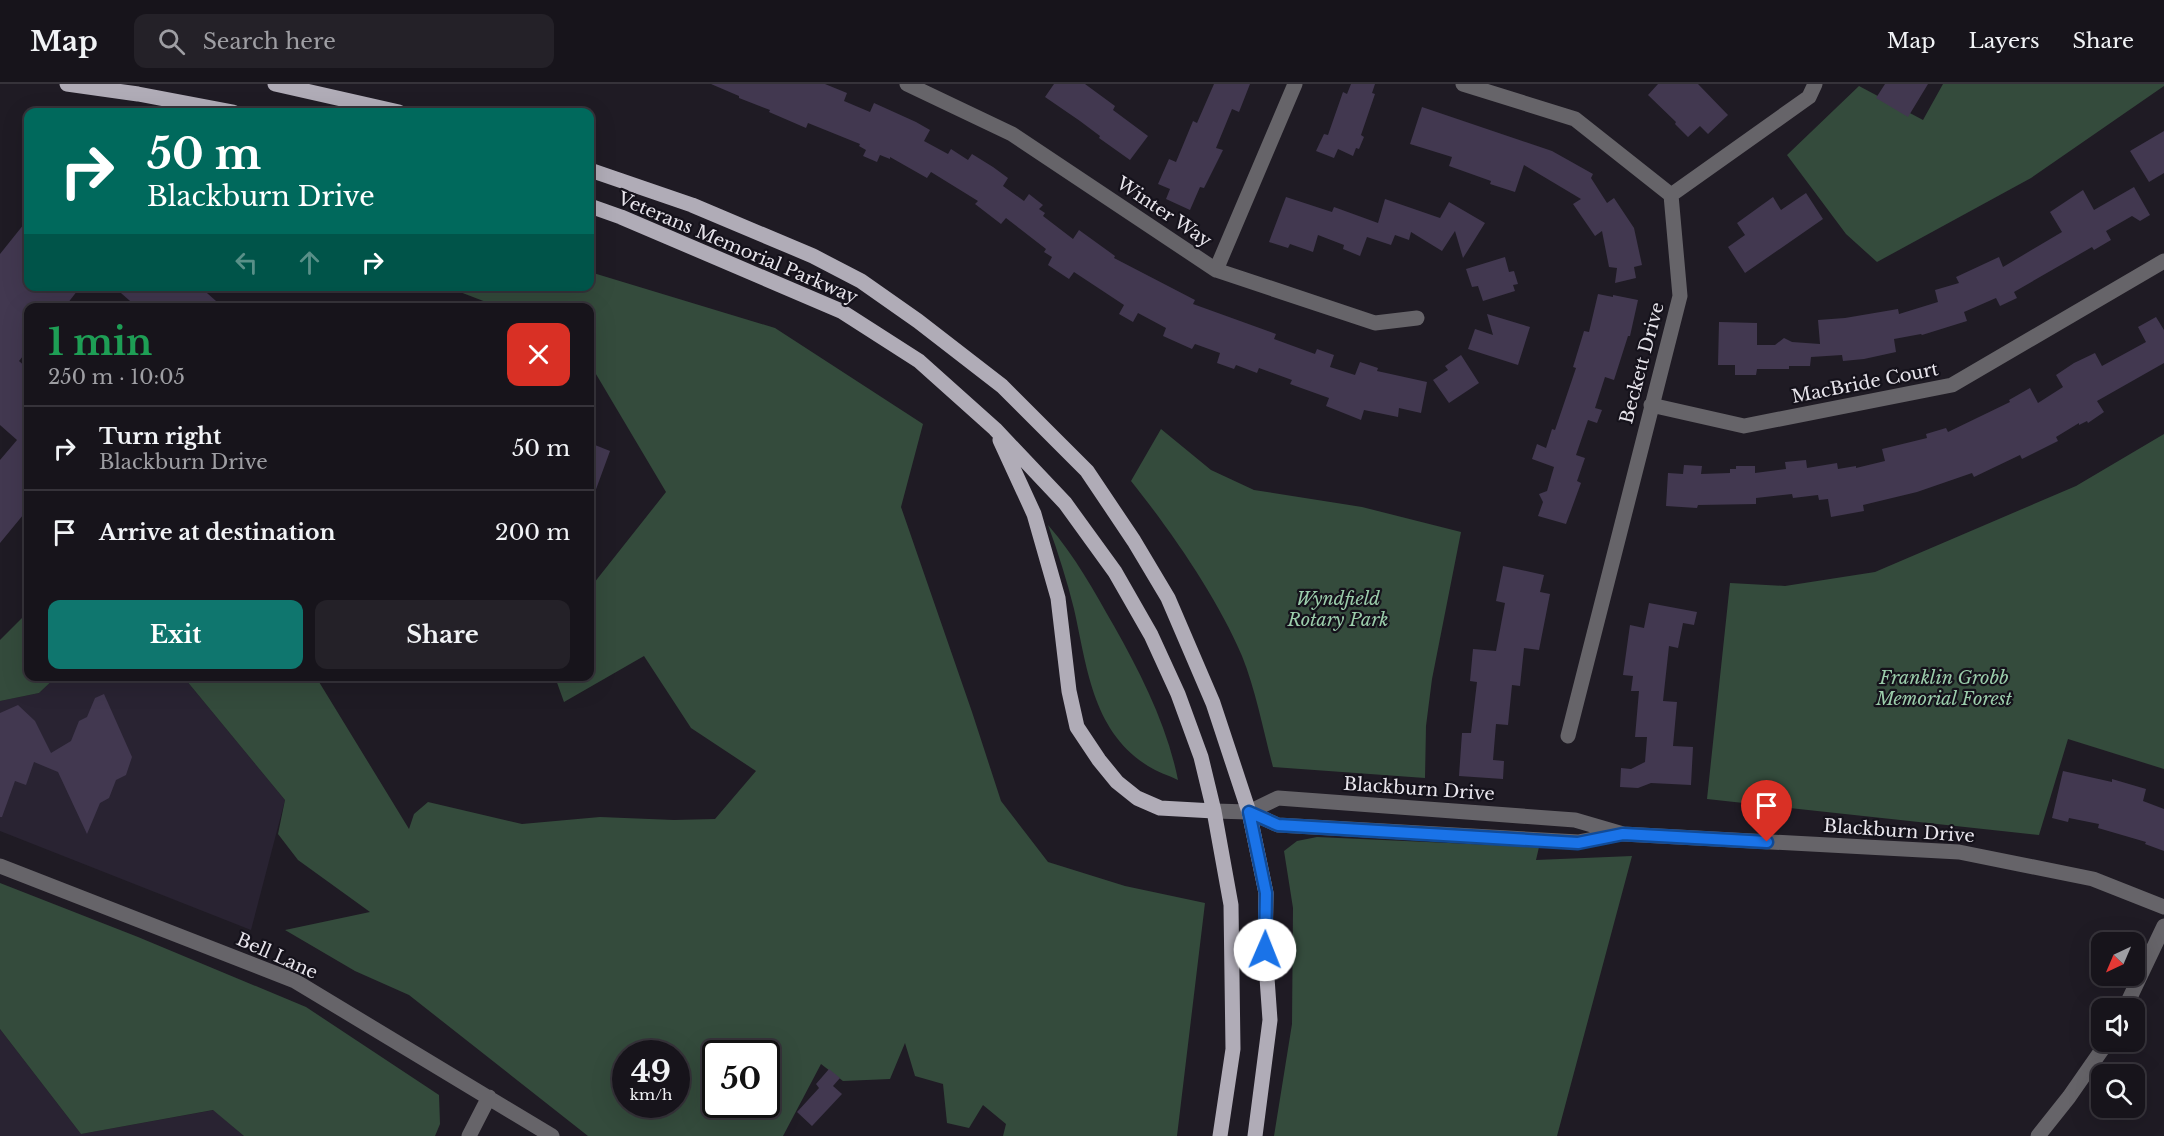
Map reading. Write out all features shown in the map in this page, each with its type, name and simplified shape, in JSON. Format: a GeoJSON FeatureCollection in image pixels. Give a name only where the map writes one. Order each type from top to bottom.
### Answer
{"type":"FeatureCollection","features":[{"type":"Feature","properties":{"kind":"main road"},"geometry":{"type":"LineString","coordinates":[[68,84],[213,108]]}},
{"type":"Feature","properties":{"kind":"main road"},"geometry":{"type":"LineString","coordinates":[[275,84],[381,108]]}},
{"type":"Feature","properties":{"kind":"main road","name":"Veterans Memorial Parkway"},"geometry":{"type":"LineString","coordinates":[[594,171],[693,205],[813,256],[861,281],[957,350],[1002,386],[1087,471],[1134,541],[1168,598],[1213,703],[1249,812],[1266,893],[1265,950],[1270,1020],[1255,1136]]}},
{"type":"Feature","properties":{"kind":"main road","name":"Veterans Memorial Parkway"},"geometry":{"type":"LineString","coordinates":[[594,208],[643,226],[841,311],[920,361],[995,429],[1065,503],[1115,572],[1151,635],[1178,694],[1201,757],[1214,811],[1231,905],[1233,1049],[1220,1136]]}},
{"type":"Feature","properties":{"kind":"main road"},"geometry":{"type":"LineString","coordinates":[[995,429],[1034,514],[1055,588],[1069,691],[1077,727],[1098,760],[1117,782],[1137,798],[1160,808],[1214,811]]}},
{"type":"Feature","properties":{"kind":"street","name":"Winter Way"},"geometry":{"type":"LineString","coordinates":[[907,84],[1012,134],[1216,270],[1375,323],[1417,318]]}},
{"type":"Feature","properties":{"kind":"street"},"geometry":{"type":"LineString","coordinates":[[1216,270],[1295,84]]}},
{"type":"Feature","properties":{"kind":"street"},"geometry":{"type":"LineString","coordinates":[[1463,84],[1575,119],[1671,195],[1809,97],[1815,84]]}},
{"type":"Feature","properties":{"kind":"street","name":"Beckett Drive"},"geometry":{"type":"LineString","coordinates":[[1568,736],[1680,296],[1671,195]]}},
{"type":"Feature","properties":{"kind":"street","name":"MacBride Court"},"geometry":{"type":"LineString","coordinates":[[1651,405],[1744,426],[1952,385],[2164,261]]}},
{"type":"Feature","properties":{"kind":"street","name":"Blackburn Drive"},"geometry":{"type":"LineString","coordinates":[[1249,812],[1278,798],[1575,820],[1623,834],[1959,852],[2093,879],[2164,907]]}},
{"type":"Feature","properties":{"kind":"street","name":"Blackburn Drive"},"geometry":{"type":"LineString","coordinates":[[1214,811],[1249,812],[1278,825],[1578,843],[1623,834]]}},
{"type":"Feature","properties":{"kind":"street","name":"Bell Lane"},"geometry":{"type":"LineString","coordinates":[[0,866],[295,981],[552,1136]]}},
{"type":"Feature","properties":{"kind":"street"},"geometry":{"type":"LineString","coordinates":[[2130,998],[2164,926]]}},
{"type":"Feature","properties":{"kind":"street"},"geometry":{"type":"LineString","coordinates":[[2038,1136],[2100,1052]]}},
{"type":"Feature","properties":{"kind":"street"},"geometry":{"type":"LineString","coordinates":[[469,1136],[489,1097]]}},
{"type":"Feature","properties":{"kind":"shaded area"},"geometry":{"type":"Polygon","coordinates":[[[52,681],[187,681],[285,800],[251,930],[0,831],[0,701],[39,693],[52,681]]]}},
{"type":"Feature","properties":{"kind":"shaded area"},"geometry":{"type":"Polygon","coordinates":[[[0,1029],[81,1134],[214,1110],[244,1136],[0,1136],[0,1029]]]}},
{"type":"Feature","properties":{"kind":"green space"},"geometry":{"type":"Polygon","coordinates":[[[1943,84],[2164,84],[2164,86],[2031,178],[1877,262],[1846,234],[1787,155],[1859,86],[1923,120],[1943,84]]]}},
{"type":"Feature","properties":{"kind":"green space"},"geometry":{"type":"Polygon","coordinates":[[[594,273],[775,328],[923,424],[901,507],[1001,801],[1048,862],[1125,886],[1205,903],[1177,1136],[1003,1136],[1006,1124],[983,1105],[969,1128],[947,1123],[943,1084],[915,1076],[905,1043],[890,1079],[843,1081],[821,1064],[783,1136],[588,1136],[409,995],[355,971],[285,930],[370,912],[298,860],[278,834],[285,800],[187,681],[318,681],[409,829],[414,814],[428,802],[522,824],[600,817],[715,819],[756,771],[691,728],[644,656],[564,702],[556,681],[594,681],[594,583],[666,492],[594,371],[594,303],[489,303],[457,291],[594,291],[594,273]]]}},
{"type":"Feature","properties":{"kind":"green space","name":"Wyndfield Rotary Park"},"geometry":{"type":"Polygon","coordinates":[[[1161,429],[1211,470],[1254,490],[1362,507],[1461,532],[1432,679],[1426,726],[1425,778],[1273,767],[1251,683],[1232,634],[1192,565],[1131,481],[1161,429]]]}},
{"type":"Feature","properties":{"kind":"green space","name":"Franklin Grobb Memorial Forest"},"geometry":{"type":"Polygon","coordinates":[[[2164,434],[2164,769],[2068,739],[2039,835],[1707,799],[1730,583],[1785,586],[1875,572],[2076,486],[2164,434]]]}},
{"type":"Feature","properties":{"kind":"green space"},"geometry":{"type":"Polygon","coordinates":[[[1048,525],[1084,574],[1134,663],[1160,720],[1178,780],[1151,768],[1129,752],[1103,716],[1088,674],[1071,598],[1048,525]]]}},
{"type":"Feature","properties":{"kind":"green space"},"geometry":{"type":"Polygon","coordinates":[[[24,616],[24,681],[52,681],[39,693],[0,701],[0,640],[24,616]]]}},
{"type":"Feature","properties":{"kind":"green space"},"geometry":{"type":"Polygon","coordinates":[[[1317,837],[1539,847],[1536,860],[1632,856],[1557,1136],[1274,1136],[1292,1024],[1293,908],[1284,851],[1297,841],[1317,837]]]}},
{"type":"Feature","properties":{"kind":"green space"},"geometry":{"type":"Polygon","coordinates":[[[0,883],[306,1007],[439,1095],[440,1124],[435,1136],[244,1136],[213,1110],[81,1134],[0,1029],[0,883]]]}},
{"type":"Feature","properties":{"kind":"building"},"geometry":{"type":"Polygon","coordinates":[[[711,84],[825,84],[847,93],[844,101],[870,112],[874,103],[916,122],[930,130],[924,141],[948,154],[951,149],[968,160],[972,154],[993,167],[1008,178],[1003,186],[1024,201],[1029,194],[1043,205],[1039,209],[1045,213],[1043,216],[1073,239],[1079,230],[1115,256],[1114,258],[1195,300],[1193,304],[1276,334],[1274,339],[1315,354],[1317,349],[1334,355],[1330,367],[1355,375],[1360,362],[1378,368],[1377,371],[1427,382],[1421,413],[1399,408],[1398,417],[1364,410],[1361,420],[1326,406],[1329,398],[1290,384],[1292,380],[1259,368],[1257,373],[1236,365],[1234,369],[1217,363],[1220,353],[1195,344],[1192,349],[1163,336],[1166,328],[1138,313],[1133,322],[1119,314],[1124,305],[1074,272],[1069,279],[1048,265],[1052,257],[1044,252],[1046,249],[1006,218],[1001,224],[975,204],[978,201],[931,172],[927,178],[890,157],[890,159],[880,155],[877,162],[863,156],[866,150],[859,146],[860,144],[808,123],[806,128],[711,84]]]}},
{"type":"Feature","properties":{"kind":"building"},"geometry":{"type":"Polygon","coordinates":[[[1054,84],[1085,84],[1115,106],[1113,110],[1148,136],[1130,160],[1045,97],[1054,84]]]}},
{"type":"Feature","properties":{"kind":"building"},"geometry":{"type":"Polygon","coordinates":[[[1214,84],[1250,84],[1239,112],[1232,109],[1216,148],[1223,150],[1204,188],[1200,187],[1190,210],[1166,199],[1170,189],[1158,184],[1169,159],[1176,162],[1193,121],[1197,123],[1214,84]]]}},
{"type":"Feature","properties":{"kind":"building"},"geometry":{"type":"Polygon","coordinates":[[[1351,84],[1375,84],[1372,93],[1375,94],[1361,135],[1364,137],[1359,149],[1356,148],[1353,156],[1338,149],[1334,158],[1316,151],[1324,134],[1328,135],[1343,92],[1347,94],[1351,84]]]}},
{"type":"Feature","properties":{"kind":"building"},"geometry":{"type":"Polygon","coordinates":[[[1658,84],[1698,84],[1728,115],[1708,134],[1700,126],[1688,137],[1648,95],[1658,84]]]}},
{"type":"Feature","properties":{"kind":"building"},"geometry":{"type":"Polygon","coordinates":[[[1885,84],[1928,84],[1908,117],[1876,98],[1885,84]]]}},
{"type":"Feature","properties":{"kind":"building"},"geometry":{"type":"Polygon","coordinates":[[[1422,107],[1552,151],[1593,174],[1591,178],[1607,203],[1614,198],[1634,228],[1642,265],[1634,267],[1636,278],[1615,283],[1617,268],[1609,267],[1602,231],[1595,236],[1573,204],[1581,199],[1524,165],[1515,192],[1449,166],[1452,157],[1410,144],[1422,107]]]}},
{"type":"Feature","properties":{"kind":"building"},"geometry":{"type":"Polygon","coordinates":[[[2164,131],[2164,173],[2149,182],[2130,151],[2164,131]]]}},
{"type":"Feature","properties":{"kind":"building"},"geometry":{"type":"Polygon","coordinates":[[[2134,187],[2150,215],[2140,221],[2132,216],[2106,231],[2111,240],[2094,250],[2092,247],[2014,292],[2017,298],[2000,306],[1996,298],[1964,312],[1967,321],[1922,335],[1894,339],[1896,352],[1843,361],[1842,355],[1811,357],[1810,366],[1789,366],[1789,369],[1757,369],[1756,375],[1735,375],[1735,365],[1718,365],[1719,322],[1757,323],[1757,345],[1775,345],[1784,338],[1792,342],[1820,344],[1818,320],[1898,309],[1899,314],[1938,302],[1935,290],[1959,283],[1956,277],[1999,257],[2003,267],[2062,232],[2050,212],[2083,190],[2094,210],[2134,187]]]}},
{"type":"Feature","properties":{"kind":"building"},"geometry":{"type":"Polygon","coordinates":[[[1806,193],[1823,219],[1745,273],[1728,247],[1745,235],[1737,223],[1773,197],[1781,210],[1806,193]]]}},
{"type":"Feature","properties":{"kind":"building"},"geometry":{"type":"Polygon","coordinates":[[[1286,197],[1332,212],[1334,207],[1378,223],[1385,199],[1440,218],[1449,202],[1485,223],[1463,258],[1455,231],[1442,251],[1411,232],[1409,240],[1395,235],[1391,245],[1367,237],[1360,256],[1343,249],[1344,245],[1318,235],[1313,252],[1290,244],[1288,248],[1269,242],[1286,197]]]}},
{"type":"Feature","properties":{"kind":"building"},"geometry":{"type":"Polygon","coordinates":[[[24,224],[24,291],[77,291],[68,303],[24,303],[24,355],[19,361],[24,365],[24,514],[0,543],[0,460],[17,440],[0,425],[0,254],[24,224]]]}},
{"type":"Feature","properties":{"kind":"building"},"geometry":{"type":"Polygon","coordinates":[[[1505,257],[1509,272],[1514,271],[1518,284],[1513,285],[1515,291],[1483,301],[1478,286],[1472,287],[1466,269],[1505,257]]]}},
{"type":"Feature","properties":{"kind":"building"},"geometry":{"type":"Polygon","coordinates":[[[119,291],[205,291],[218,303],[132,303],[119,291]]]}},
{"type":"Feature","properties":{"kind":"building"},"geometry":{"type":"Polygon","coordinates":[[[1598,294],[1638,300],[1630,336],[1628,336],[1614,380],[1605,377],[1595,408],[1602,410],[1597,423],[1588,420],[1576,455],[1585,458],[1577,481],[1581,483],[1566,524],[1538,516],[1543,502],[1539,494],[1547,491],[1554,467],[1532,459],[1537,444],[1546,448],[1552,429],[1555,430],[1576,368],[1573,367],[1584,331],[1589,332],[1598,294]]]}},
{"type":"Feature","properties":{"kind":"building"},"geometry":{"type":"Polygon","coordinates":[[[1487,314],[1530,327],[1518,365],[1468,349],[1475,329],[1493,335],[1487,314]]]}},
{"type":"Feature","properties":{"kind":"building"},"geometry":{"type":"Polygon","coordinates":[[[2156,317],[2164,330],[2164,363],[2097,401],[2104,412],[2088,423],[2087,421],[2079,425],[2079,423],[2056,437],[2058,441],[2022,459],[2020,455],[1974,477],[1972,473],[1917,492],[1863,505],[1864,511],[1831,517],[1828,499],[1819,500],[1818,495],[1793,498],[1792,494],[1756,498],[1756,504],[1698,505],[1697,508],[1666,506],[1668,473],[1683,474],[1684,465],[1702,466],[1701,474],[1730,473],[1730,469],[1736,469],[1736,466],[1755,466],[1755,473],[1786,469],[1785,462],[1806,460],[1807,468],[1837,463],[1838,469],[1856,466],[1856,468],[1885,461],[1882,449],[1927,438],[1926,434],[1946,428],[1948,432],[2010,402],[2009,400],[2030,388],[2038,403],[2063,387],[2056,375],[2074,363],[2095,353],[2102,366],[2146,342],[2138,327],[2156,317]]]}},
{"type":"Feature","properties":{"kind":"building"},"geometry":{"type":"Polygon","coordinates":[[[1461,355],[1479,383],[1449,403],[1433,380],[1448,370],[1445,366],[1461,355]]]}},
{"type":"Feature","properties":{"kind":"building"},"geometry":{"type":"Polygon","coordinates":[[[594,445],[610,451],[594,495],[594,445]]]}},
{"type":"Feature","properties":{"kind":"building"},"geometry":{"type":"Polygon","coordinates":[[[1503,566],[1544,575],[1540,592],[1550,594],[1539,650],[1524,648],[1520,686],[1512,685],[1508,725],[1496,724],[1493,760],[1504,761],[1503,779],[1459,776],[1462,733],[1471,733],[1477,682],[1470,681],[1473,649],[1496,651],[1505,603],[1496,601],[1503,566]]]}},
{"type":"Feature","properties":{"kind":"building"},"geometry":{"type":"Polygon","coordinates":[[[1649,603],[1697,612],[1694,625],[1683,623],[1678,648],[1669,646],[1663,701],[1677,702],[1673,746],[1693,747],[1691,785],[1651,783],[1638,788],[1620,787],[1621,768],[1631,769],[1645,762],[1647,737],[1635,737],[1639,691],[1631,691],[1633,676],[1623,675],[1630,625],[1644,628],[1649,603]]]}},
{"type":"Feature","properties":{"kind":"building"},"geometry":{"type":"Polygon","coordinates":[[[104,694],[132,757],[126,775],[116,780],[109,798],[100,803],[87,834],[58,772],[34,762],[26,785],[15,781],[2,817],[0,817],[0,713],[18,705],[35,721],[51,753],[71,741],[79,721],[87,717],[95,698],[104,694]]]}},
{"type":"Feature","properties":{"kind":"building"},"geometry":{"type":"Polygon","coordinates":[[[2063,771],[2112,782],[2112,779],[2146,789],[2143,801],[2164,809],[2164,851],[2145,844],[2146,842],[2098,828],[2099,824],[2069,818],[2068,822],[2052,818],[2063,771]]]}},
{"type":"Feature","properties":{"kind":"building"},"geometry":{"type":"Polygon","coordinates":[[[829,1069],[840,1078],[833,1086],[842,1094],[812,1126],[797,1112],[819,1088],[816,1084],[829,1069]]]}},
{"type":"Feature","properties":{"kind":"route"},"geometry":{"type":"LineString","coordinates":[[1265,950],[1266,893],[1249,812],[1278,825],[1578,843],[1623,834],[1767,842]]}}]}
